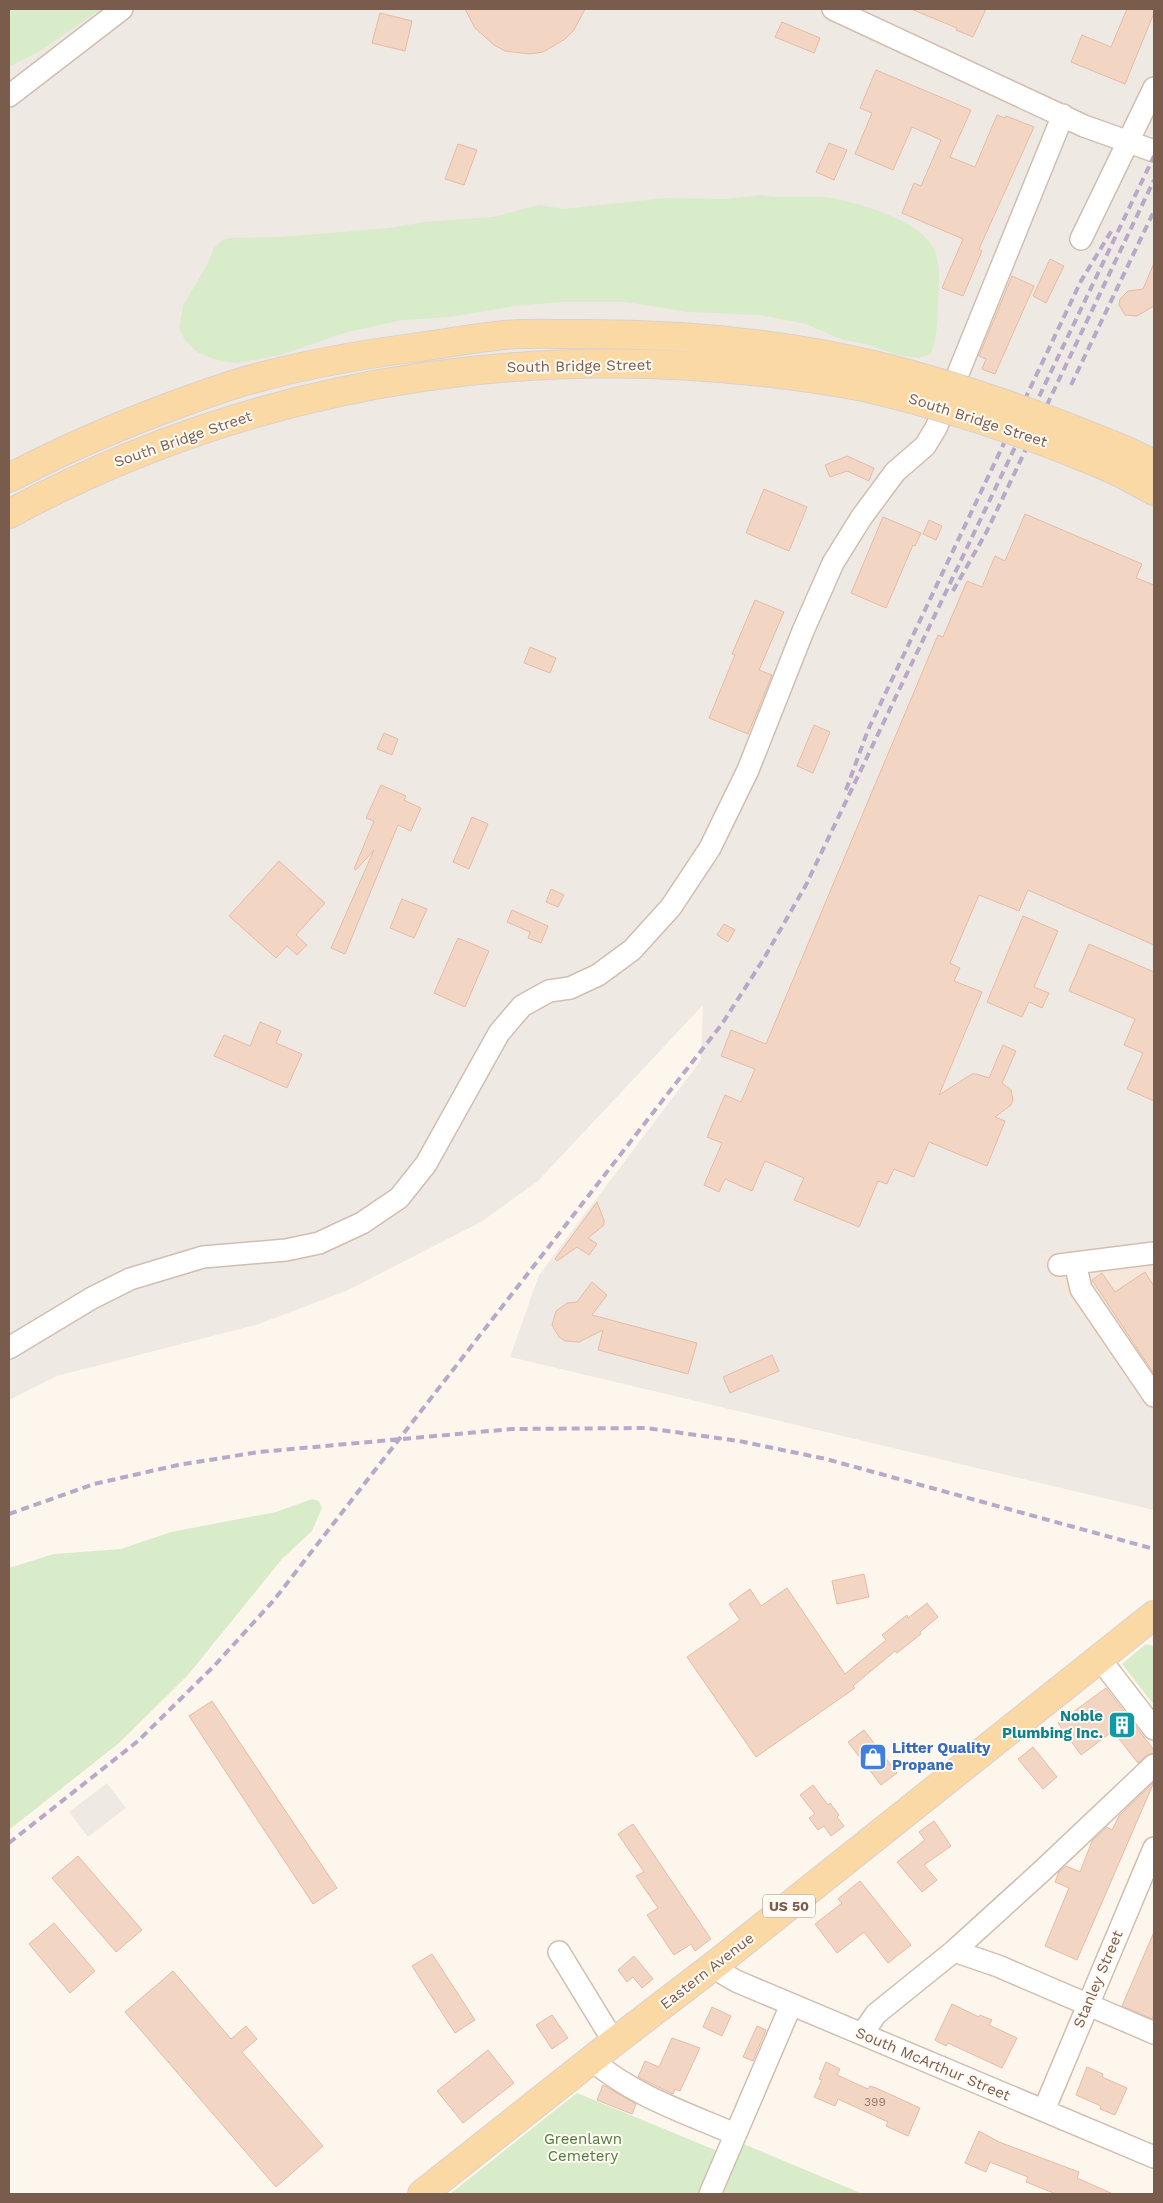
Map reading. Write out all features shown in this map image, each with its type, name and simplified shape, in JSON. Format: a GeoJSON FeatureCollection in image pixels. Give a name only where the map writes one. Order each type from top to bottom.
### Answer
{"type":"FeatureCollection","features":[{"type":"Feature","properties":{"kind":"main road","name":"South Bridge Street"},"geometry":{"type":"LineString","coordinates":[[9,478],[57,453],[149,415],[234,385],[307,367],[375,353],[507,335],[616,333],[681,335],[827,354],[911,398],[982,418],[1055,445],[1123,462],[1154,464]]}},
{"type":"Feature","properties":{"kind":"main road","name":"South Bridge Street"},"geometry":{"type":"LineString","coordinates":[[9,514],[101,468],[232,419],[361,387],[438,374],[513,366],[674,364],[806,377],[869,376]]}},
{"type":"Feature","properties":{"kind":"main road","name":"South Bridge Street"},"geometry":{"type":"LineString","coordinates":[[1123,462],[1154,491]]}},
{"type":"Feature","properties":{"kind":"main road","name":"Eastern Avenue"},"geometry":{"type":"LineString","coordinates":[[422,2194],[716,1964],[1154,1616]]}},
{"type":"Feature","properties":{"kind":"street"},"geometry":{"type":"LineString","coordinates":[[9,96],[122,9]]}},
{"type":"Feature","properties":{"kind":"street"},"geometry":{"type":"LineString","coordinates":[[833,9],[1064,115],[1084,126],[1154,151]]}},
{"type":"Feature","properties":{"kind":"street"},"geometry":{"type":"LineString","coordinates":[[1081,239],[1154,88]]}},
{"type":"Feature","properties":{"kind":"street"},"geometry":{"type":"LineString","coordinates":[[9,1348],[92,1298],[130,1279],[202,1257],[286,1250],[319,1243],[362,1223],[399,1198],[426,1164],[472,1078],[499,1033],[522,1006],[549,991],[570,988],[598,975],[632,950],[672,907],[710,848],[748,770],[803,631],[833,563],[861,518],[895,472],[925,446],[936,428],[1064,115]]}},
{"type":"Feature","properties":{"kind":"street"},"geometry":{"type":"LineString","coordinates":[[1154,1253],[1067,1264],[1081,1288],[1154,1396]]}},
{"type":"Feature","properties":{"kind":"street"},"geometry":{"type":"LineString","coordinates":[[1100,1659],[1154,1729]]}},
{"type":"Feature","properties":{"kind":"street"},"geometry":{"type":"LineString","coordinates":[[862,2034],[876,2014],[954,1951],[1154,1765]]}},
{"type":"Feature","properties":{"kind":"street","name":"Stanley Street"},"geometry":{"type":"LineString","coordinates":[[1044,2110],[1154,1848]]}},
{"type":"Feature","properties":{"kind":"street"},"geometry":{"type":"LineString","coordinates":[[954,1951],[998,1966],[1154,2033]]}},
{"type":"Feature","properties":{"kind":"street"},"geometry":{"type":"LineString","coordinates":[[559,1952],[614,2042]]}},
{"type":"Feature","properties":{"kind":"street","name":"South McArthur Street"},"geometry":{"type":"LineString","coordinates":[[716,1964],[724,1974],[736,1981],[1154,2157]]}},
{"type":"Feature","properties":{"kind":"street"},"geometry":{"type":"LineString","coordinates":[[710,2194],[791,2005]]}},
{"type":"Feature","properties":{"kind":"street"},"geometry":{"type":"LineString","coordinates":[[592,2060],[605,2071],[633,2088],[735,2134]]}},
{"type":"Feature","properties":{"kind":"shaded area"},"geometry":{"type":"Polygon","coordinates":[[[9,9],[1154,9],[1154,1241],[1039,1256],[1154,1418],[1154,1510],[510,1357],[539,1275],[701,1060],[703,1005],[538,1181],[481,1222],[346,1291],[259,1324],[57,1376],[9,1400],[9,9]]]}},
{"type":"Feature","properties":{"kind":"shaded area"},"geometry":{"type":"Polygon","coordinates":[[[1154,1241],[1154,1418],[1039,1256],[1154,1241]]]}},
{"type":"Feature","properties":{"kind":"shaded area"},"geometry":{"type":"Polygon","coordinates":[[[107,1783],[126,1808],[88,1837],[69,1812],[107,1783]]]}},
{"type":"Feature","properties":{"kind":"green space"},"geometry":{"type":"Polygon","coordinates":[[[9,9],[101,9],[40,51],[9,67],[9,9]]]}},
{"type":"Feature","properties":{"kind":"green space"},"geometry":{"type":"Polygon","coordinates":[[[761,195],[776,197],[822,197],[850,202],[900,220],[927,239],[934,249],[938,261],[939,275],[937,328],[931,354],[919,358],[897,355],[866,344],[843,340],[806,324],[760,315],[688,312],[625,302],[563,302],[515,306],[451,317],[402,320],[344,333],[281,355],[236,363],[213,359],[197,352],[185,340],[179,329],[183,305],[206,267],[214,248],[222,240],[229,238],[280,237],[493,217],[539,205],[562,209],[666,198],[726,199],[761,195]]]}},
{"type":"Feature","properties":{"kind":"green space"},"geometry":{"type":"Polygon","coordinates":[[[312,1499],[319,1501],[322,1508],[312,1531],[282,1559],[188,1675],[119,1743],[9,1830],[9,1568],[54,1554],[121,1549],[171,1532],[276,1512],[312,1499]]]}},
{"type":"Feature","properties":{"kind":"green space"},"geometry":{"type":"Polygon","coordinates":[[[1146,1644],[1154,1646],[1154,1705],[1122,1664],[1146,1644]]]}},
{"type":"Feature","properties":{"kind":"green space","name":"Greenlawn Cemetery"},"geometry":{"type":"Polygon","coordinates":[[[577,2093],[720,2152],[741,2143],[863,2194],[450,2194],[577,2093]]]}},
{"type":"Feature","properties":{"kind":"building"},"geometry":{"type":"Polygon","coordinates":[[[465,9],[585,9],[574,30],[565,39],[543,52],[530,54],[505,51],[494,45],[475,28],[465,9]]]}},
{"type":"Feature","properties":{"kind":"building"},"geometry":{"type":"Polygon","coordinates":[[[911,9],[986,9],[973,37],[956,30],[957,28],[911,9]]]}},
{"type":"Feature","properties":{"kind":"building"},"geometry":{"type":"Polygon","coordinates":[[[1127,9],[1154,9],[1154,13],[1125,84],[1071,62],[1082,35],[1111,47],[1127,9]]]}},
{"type":"Feature","properties":{"kind":"building"},"geometry":{"type":"Polygon","coordinates":[[[380,13],[412,21],[405,51],[372,43],[380,13]]]}},
{"type":"Feature","properties":{"kind":"building"},"geometry":{"type":"Polygon","coordinates":[[[782,22],[820,38],[814,53],[775,37],[782,22]]]}},
{"type":"Feature","properties":{"kind":"building"},"geometry":{"type":"Polygon","coordinates":[[[876,70],[971,110],[950,157],[975,167],[997,115],[1005,118],[1006,116],[1034,127],[979,249],[982,251],[963,296],[942,288],[963,239],[902,213],[914,183],[921,186],[941,140],[912,127],[893,170],[855,154],[872,113],[860,108],[876,70]]]}},
{"type":"Feature","properties":{"kind":"building"},"geometry":{"type":"Polygon","coordinates":[[[829,143],[847,150],[834,180],[816,172],[829,143]]]}},
{"type":"Feature","properties":{"kind":"building"},"geometry":{"type":"Polygon","coordinates":[[[458,144],[477,150],[464,185],[445,179],[458,144]]]}},
{"type":"Feature","properties":{"kind":"building"},"geometry":{"type":"Polygon","coordinates":[[[1050,259],[1064,266],[1046,303],[1033,296],[1050,259]]]}},
{"type":"Feature","properties":{"kind":"building"},"geometry":{"type":"Polygon","coordinates":[[[1154,263],[1154,306],[1137,316],[1125,315],[1119,305],[1120,299],[1128,291],[1143,289],[1154,263]]]}},
{"type":"Feature","properties":{"kind":"building"},"geometry":{"type":"Polygon","coordinates":[[[1012,276],[1034,286],[995,374],[982,369],[986,359],[979,356],[1012,276]]]}},
{"type":"Feature","properties":{"kind":"building"},"geometry":{"type":"Polygon","coordinates":[[[847,456],[874,468],[869,481],[847,471],[830,477],[825,465],[847,456]]]}},
{"type":"Feature","properties":{"kind":"building"},"geometry":{"type":"Polygon","coordinates":[[[764,489],[807,507],[789,551],[746,533],[764,489]]]}},
{"type":"Feature","properties":{"kind":"building"},"geometry":{"type":"Polygon","coordinates":[[[1025,514],[1142,564],[1136,578],[1154,585],[1154,945],[1028,890],[1019,911],[979,895],[950,963],[960,968],[954,981],[982,992],[939,1095],[972,1074],[989,1078],[1003,1045],[1016,1051],[1002,1083],[1011,1090],[1013,1100],[1011,1105],[995,1117],[1005,1121],[987,1166],[929,1142],[914,1177],[894,1169],[887,1184],[878,1181],[859,1227],[794,1200],[804,1178],[765,1161],[752,1191],[725,1179],[719,1192],[704,1185],[722,1143],[707,1137],[725,1095],[741,1102],[755,1069],[721,1056],[731,1030],[766,1044],[938,635],[943,637],[967,581],[982,587],[995,556],[1005,561],[1025,514]]]}},
{"type":"Feature","properties":{"kind":"building"},"geometry":{"type":"Polygon","coordinates":[[[883,517],[921,533],[915,546],[913,545],[886,608],[851,593],[883,517]]]}},
{"type":"Feature","properties":{"kind":"building"},"geometry":{"type":"Polygon","coordinates":[[[929,520],[942,526],[936,540],[923,534],[929,520]]]}},
{"type":"Feature","properties":{"kind":"building"},"geometry":{"type":"Polygon","coordinates":[[[755,600],[784,612],[759,670],[772,675],[748,734],[709,718],[735,655],[732,654],[755,600]]]}},
{"type":"Feature","properties":{"kind":"building"},"geometry":{"type":"Polygon","coordinates":[[[530,647],[556,658],[550,673],[524,663],[530,647]]]}},
{"type":"Feature","properties":{"kind":"building"},"geometry":{"type":"Polygon","coordinates":[[[814,725],[830,732],[813,773],[797,766],[814,725]]]}},
{"type":"Feature","properties":{"kind":"building"},"geometry":{"type":"Polygon","coordinates":[[[384,733],[398,739],[392,755],[377,749],[384,733]]]}},
{"type":"Feature","properties":{"kind":"building"},"geometry":{"type":"Polygon","coordinates":[[[381,785],[406,796],[404,800],[421,808],[411,831],[398,825],[345,954],[331,948],[374,850],[356,870],[354,869],[374,821],[366,818],[381,785]]]}},
{"type":"Feature","properties":{"kind":"building"},"geometry":{"type":"Polygon","coordinates":[[[472,817],[488,824],[469,869],[453,862],[472,817]]]}},
{"type":"Feature","properties":{"kind":"building"},"geometry":{"type":"Polygon","coordinates":[[[279,861],[325,903],[296,935],[307,945],[297,955],[287,946],[276,958],[229,916],[279,861]]]}},
{"type":"Feature","properties":{"kind":"building"},"geometry":{"type":"Polygon","coordinates":[[[551,889],[564,895],[558,907],[546,902],[551,889]]]}},
{"type":"Feature","properties":{"kind":"building"},"geometry":{"type":"Polygon","coordinates":[[[402,899],[427,909],[414,938],[390,928],[402,899]]]}},
{"type":"Feature","properties":{"kind":"building"},"geometry":{"type":"Polygon","coordinates":[[[512,910],[548,926],[541,943],[528,938],[530,932],[507,922],[512,910]]]}},
{"type":"Feature","properties":{"kind":"building"},"geometry":{"type":"Polygon","coordinates":[[[1023,916],[1058,931],[1034,987],[1049,993],[1042,1008],[1029,1002],[1022,1017],[987,1002],[1023,916]]]}},
{"type":"Feature","properties":{"kind":"building"},"geometry":{"type":"Polygon","coordinates":[[[724,924],[735,930],[728,942],[717,935],[724,924]]]}},
{"type":"Feature","properties":{"kind":"building"},"geometry":{"type":"Polygon","coordinates":[[[458,938],[489,951],[465,1007],[434,993],[458,938]]]}},
{"type":"Feature","properties":{"kind":"building"},"geometry":{"type":"Polygon","coordinates":[[[1089,944],[1154,972],[1154,1101],[1127,1089],[1143,1053],[1124,1045],[1135,1019],[1069,991],[1089,944]]]}},
{"type":"Feature","properties":{"kind":"building"},"geometry":{"type":"Polygon","coordinates":[[[260,1022],[281,1031],[276,1043],[302,1054],[287,1088],[214,1056],[224,1035],[250,1046],[260,1022]]]}},
{"type":"Feature","properties":{"kind":"building"},"geometry":{"type":"Polygon","coordinates":[[[597,1202],[604,1225],[588,1238],[597,1244],[589,1255],[577,1247],[557,1261],[555,1259],[597,1202]]]}},
{"type":"Feature","properties":{"kind":"building"},"geometry":{"type":"Polygon","coordinates":[[[1145,1272],[1154,1286],[1154,1374],[1092,1280],[1102,1273],[1115,1292],[1145,1272]]]}},
{"type":"Feature","properties":{"kind":"building"},"geometry":{"type":"Polygon","coordinates":[[[592,1282],[607,1295],[592,1315],[697,1343],[688,1374],[598,1350],[603,1330],[579,1342],[565,1341],[559,1337],[552,1325],[556,1311],[567,1303],[577,1302],[592,1282]]]}},
{"type":"Feature","properties":{"kind":"building"},"geometry":{"type":"Polygon","coordinates":[[[772,1355],[779,1371],[730,1393],[723,1377],[772,1355]]]}},
{"type":"Feature","properties":{"kind":"building"},"geometry":{"type":"Polygon","coordinates":[[[864,1574],[869,1597],[837,1604],[832,1581],[864,1574]]]}},
{"type":"Feature","properties":{"kind":"building"},"geometry":{"type":"Polygon","coordinates":[[[787,1588],[845,1674],[886,1640],[882,1635],[907,1615],[908,1618],[927,1603],[938,1617],[920,1632],[921,1634],[897,1653],[895,1651],[853,1686],[855,1688],[756,1757],[687,1657],[740,1620],[729,1604],[750,1589],[761,1606],[787,1588]]]}},
{"type":"Feature","properties":{"kind":"building"},"geometry":{"type":"Polygon","coordinates":[[[1106,1688],[1154,1750],[1154,1753],[1146,1756],[1138,1763],[1113,1731],[1081,1755],[1058,1723],[1106,1688]]]}},
{"type":"Feature","properties":{"kind":"building"},"geometry":{"type":"Polygon","coordinates":[[[212,1701],[337,1888],[313,1904],[189,1716],[212,1701]]]}},
{"type":"Feature","properties":{"kind":"building","name":"Litter Quality Propane"},"geometry":{"type":"Polygon","coordinates":[[[864,1730],[897,1773],[881,1785],[848,1742],[864,1730]]]}},
{"type":"Feature","properties":{"kind":"building"},"geometry":{"type":"Polygon","coordinates":[[[1033,1747],[1057,1777],[1043,1789],[1018,1759],[1033,1747]]]}},
{"type":"Feature","properties":{"kind":"building"},"geometry":{"type":"Polygon","coordinates":[[[1154,1782],[1077,1960],[1045,1946],[1069,1888],[1055,1882],[1059,1872],[1066,1866],[1080,1872],[1092,1841],[1107,1827],[1112,1830],[1119,1816],[1154,1782]]]}},
{"type":"Feature","properties":{"kind":"building"},"geometry":{"type":"Polygon","coordinates":[[[813,1785],[828,1805],[830,1803],[844,1826],[831,1836],[824,1826],[818,1830],[809,1818],[815,1814],[800,1795],[813,1785]]]}},
{"type":"Feature","properties":{"kind":"building"},"geometry":{"type":"Polygon","coordinates":[[[934,1821],[951,1846],[924,1865],[937,1880],[922,1892],[897,1862],[925,1840],[919,1832],[934,1821]]]}},
{"type":"Feature","properties":{"kind":"building"},"geometry":{"type":"Polygon","coordinates":[[[633,1824],[711,1939],[695,1951],[691,1944],[674,1955],[647,1915],[658,1908],[636,1876],[644,1872],[618,1834],[633,1824]]]}},
{"type":"Feature","properties":{"kind":"building"},"geometry":{"type":"Polygon","coordinates":[[[78,1856],[142,1930],[116,1952],[52,1878],[78,1856]]]}},
{"type":"Feature","properties":{"kind":"building"},"geometry":{"type":"Polygon","coordinates":[[[860,1881],[911,1945],[888,1963],[864,1932],[837,1953],[815,1924],[842,1903],[838,1899],[860,1881]]]}},
{"type":"Feature","properties":{"kind":"building"},"geometry":{"type":"Polygon","coordinates":[[[54,1923],[95,1971],[70,1993],[29,1944],[54,1923]]]}},
{"type":"Feature","properties":{"kind":"building"},"geometry":{"type":"Polygon","coordinates":[[[1154,1932],[1154,2014],[1152,2019],[1122,2006],[1154,1932]]]}},
{"type":"Feature","properties":{"kind":"building"},"geometry":{"type":"Polygon","coordinates":[[[432,1954],[475,2020],[455,2033],[412,1966],[432,1954]]]}},
{"type":"Feature","properties":{"kind":"building"},"geometry":{"type":"Polygon","coordinates":[[[634,1956],[653,1979],[642,1988],[633,1977],[627,1982],[618,1970],[634,1956]]]}},
{"type":"Feature","properties":{"kind":"building"},"geometry":{"type":"Polygon","coordinates":[[[173,1971],[231,2039],[246,2026],[257,2039],[242,2052],[323,2146],[276,2187],[125,2012],[173,1971]]]}},
{"type":"Feature","properties":{"kind":"building"},"geometry":{"type":"Polygon","coordinates":[[[952,2004],[979,2017],[980,2015],[992,2020],[989,2025],[1017,2038],[1002,2068],[948,2043],[946,2046],[935,2040],[952,2004]]]}},
{"type":"Feature","properties":{"kind":"building"},"geometry":{"type":"Polygon","coordinates":[[[712,2007],[731,2016],[722,2036],[703,2027],[712,2007]]]}},
{"type":"Feature","properties":{"kind":"building"},"geometry":{"type":"Polygon","coordinates":[[[552,2015],[568,2038],[552,2049],[536,2025],[552,2015]]]}},
{"type":"Feature","properties":{"kind":"building"},"geometry":{"type":"Polygon","coordinates":[[[757,2026],[766,2030],[753,2061],[743,2057],[757,2026]]]}},
{"type":"Feature","properties":{"kind":"building"},"geometry":{"type":"Polygon","coordinates":[[[672,2038],[700,2048],[680,2091],[675,2089],[673,2094],[638,2077],[645,2061],[659,2067],[672,2038]]]}},
{"type":"Feature","properties":{"kind":"building"},"geometry":{"type":"Polygon","coordinates":[[[488,2050],[514,2083],[463,2123],[437,2091],[488,2050]]]}},
{"type":"Feature","properties":{"kind":"building"},"geometry":{"type":"Polygon","coordinates":[[[826,2062],[840,2069],[837,2075],[868,2089],[870,2086],[876,2088],[920,2108],[908,2136],[886,2126],[888,2122],[838,2099],[835,2106],[814,2097],[822,2080],[819,2079],[826,2062]]]}},
{"type":"Feature","properties":{"kind":"building"},"geometry":{"type":"Polygon","coordinates":[[[1087,2067],[1103,2074],[1102,2077],[1127,2088],[1115,2115],[1100,2109],[1101,2106],[1076,2095],[1087,2067]]]}},
{"type":"Feature","properties":{"kind":"building"},"geometry":{"type":"Polygon","coordinates":[[[603,2085],[636,2104],[632,2114],[597,2100],[603,2085]]]}},
{"type":"Feature","properties":{"kind":"building"},"geometry":{"type":"Polygon","coordinates":[[[979,2131],[999,2142],[1079,2172],[1077,2178],[1113,2194],[1056,2194],[1026,2182],[1028,2177],[990,2162],[986,2172],[965,2163],[979,2131]]]}},
{"type":"Feature","properties":{"kind":"railway"},"geometry":{"type":"LineString","coordinates":[[9,1843],[138,1741],[215,1665],[274,1600],[722,1024],[763,960],[806,885],[1154,156]]}},
{"type":"Feature","properties":{"kind":"railway"},"geometry":{"type":"LineString","coordinates":[[953,591],[987,531],[1154,180]]}},
{"type":"Feature","properties":{"kind":"railway"},"geometry":{"type":"LineString","coordinates":[[1071,385],[1154,211]]}},
{"type":"Feature","properties":{"kind":"railway"},"geometry":{"type":"LineString","coordinates":[[846,790],[868,730],[1081,281],[1112,230]]}},
{"type":"Feature","properties":{"kind":"railway"},"geometry":{"type":"LineString","coordinates":[[9,1514],[94,1484],[178,1465],[259,1452],[512,1429],[646,1428],[739,1441],[826,1459],[1154,1549]]}},
{"type":"Feature","properties":{"kind":"place","name":"Noble Plumbing Inc."},"geometry":{"type":"Point","coordinates":[1122,1725]}},
{"type":"Feature","properties":{"kind":"place","name":"Litter Quality Propane"},"geometry":{"type":"Point","coordinates":[873,1757]}}]}
